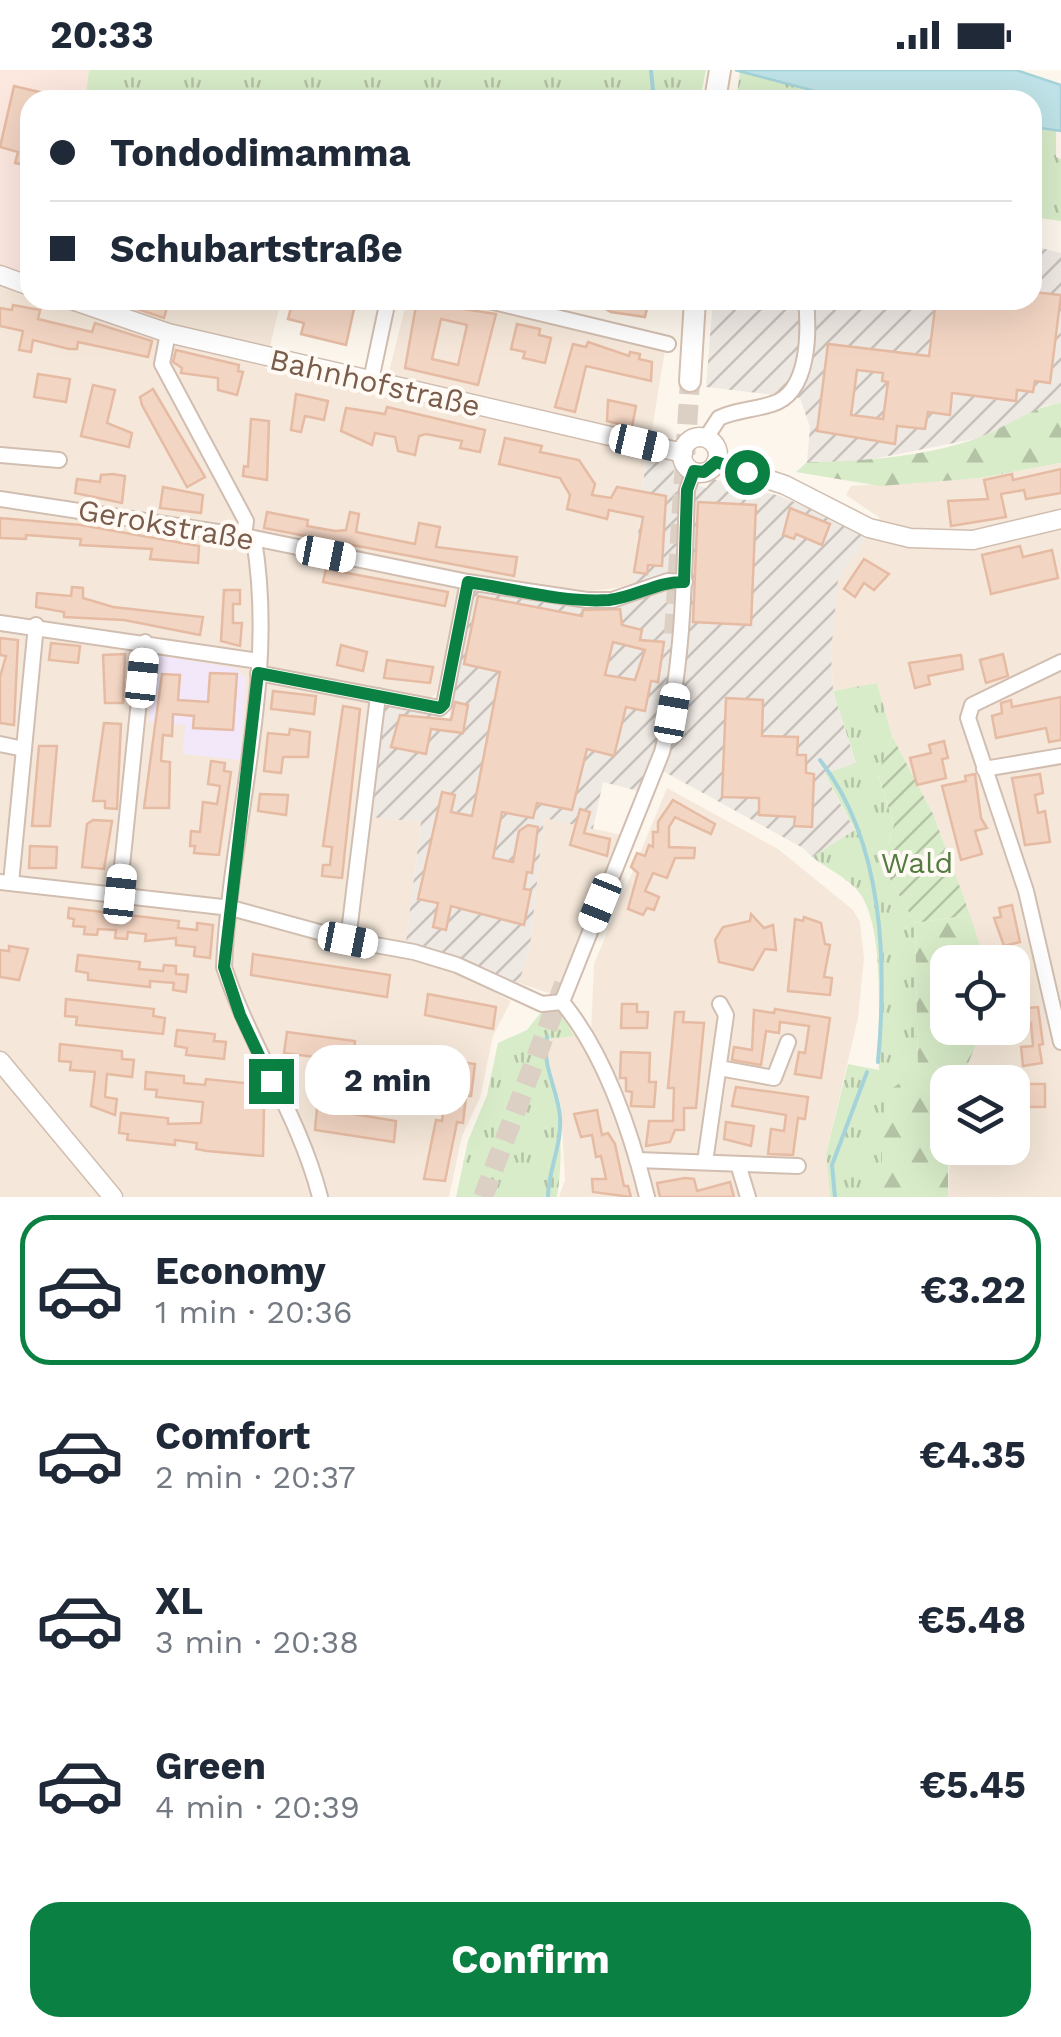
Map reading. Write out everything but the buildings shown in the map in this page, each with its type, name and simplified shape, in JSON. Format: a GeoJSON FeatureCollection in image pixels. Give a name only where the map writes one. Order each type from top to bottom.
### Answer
{"type":"FeatureCollection","features":[{"type":"Feature","properties":{"kind":"main road"},"geometry":{"type":"LineString","coordinates":[[690,381],[694,310]]}},
{"type":"Feature","properties":{"kind":"street","name":"Bahnhofstraße"},"geometry":{"type":"LineString","coordinates":[[101,310],[168,333],[683,453]]}},
{"type":"Feature","properties":{"kind":"street"},"geometry":{"type":"LineString","coordinates":[[371,380],[386,310]]}},
{"type":"Feature","properties":{"kind":"street"},"geometry":{"type":"LineString","coordinates":[[527,310],[668,344]]}},
{"type":"Feature","properties":{"kind":"street"},"geometry":{"type":"LineString","coordinates":[[706,438],[717,450],[716,462],[704,472],[694,471],[685,464],[683,453],[691,440],[706,438],[719,418],[772,404],[790,392],[802,370],[805,310]]}},
{"type":"Feature","properties":{"kind":"street"},"geometry":{"type":"LineString","coordinates":[[168,333],[162,364],[246,521],[260,578],[258,667],[224,967],[240,1015],[313,1168],[320,1197]]}},
{"type":"Feature","properties":{"kind":"street"},"geometry":{"type":"LineString","coordinates":[[0,455],[38,462],[59,460]]}},
{"type":"Feature","properties":{"kind":"street"},"geometry":{"type":"LineString","coordinates":[[716,462],[785,486],[869,528],[910,538],[973,540],[1061,519]]}},
{"type":"Feature","properties":{"kind":"street"},"geometry":{"type":"LineString","coordinates":[[562,1002],[662,752],[679,675],[687,490],[694,471]]}},
{"type":"Feature","properties":{"kind":"street","name":"Gerokstraße"},"geometry":{"type":"LineString","coordinates":[[0,499],[249,538],[468,582],[587,600],[612,600],[668,582],[684,582]]}},
{"type":"Feature","properties":{"kind":"street"},"geometry":{"type":"LineString","coordinates":[[0,623],[145,642],[440,708],[444,704],[468,582]]}},
{"type":"Feature","properties":{"kind":"street"},"geometry":{"type":"LineString","coordinates":[[36,625],[6,882],[231,908],[458,965],[542,1004],[562,1002]]}},
{"type":"Feature","properties":{"kind":"street"},"geometry":{"type":"LineString","coordinates":[[120,894],[145,642]]}},
{"type":"Feature","properties":{"kind":"street"},"geometry":{"type":"LineString","coordinates":[[1061,662],[970,708],[968,718],[1026,891],[1061,1042]]}},
{"type":"Feature","properties":{"kind":"street"},"geometry":{"type":"LineString","coordinates":[[348,940],[378,696]]}},
{"type":"Feature","properties":{"kind":"street"},"geometry":{"type":"LineString","coordinates":[[0,744],[24,748]]}},
{"type":"Feature","properties":{"kind":"street"},"geometry":{"type":"LineString","coordinates":[[984,769],[1061,756]]}},
{"type":"Feature","properties":{"kind":"street"},"geometry":{"type":"LineString","coordinates":[[562,1002],[595,1057],[637,1160],[647,1197]]}},
{"type":"Feature","properties":{"kind":"street"},"geometry":{"type":"LineString","coordinates":[[705,1162],[726,1015],[720,1004]]}},
{"type":"Feature","properties":{"kind":"street"},"geometry":{"type":"LineString","coordinates":[[719,1068],[774,1078],[788,1042]]}},
{"type":"Feature","properties":{"kind":"street"},"geometry":{"type":"LineString","coordinates":[[0,1061],[113,1197]]}},
{"type":"Feature","properties":{"kind":"street"},"geometry":{"type":"LineString","coordinates":[[637,1160],[798,1166]]}},
{"type":"Feature","properties":{"kind":"street"},"geometry":{"type":"LineString","coordinates":[[738,1164],[748,1197]]}},
{"type":"Feature","properties":{"kind":"shaded area"},"geometry":{"type":"Polygon","coordinates":[[[0,70],[89,70],[86,90],[20,90],[20,271],[0,264],[0,70]]]}},
{"type":"Feature","properties":{"kind":"shaded area"},"geometry":{"type":"Polygon","coordinates":[[[1042,248],[1061,253],[1061,403],[1047,405],[979,438],[858,462],[807,462],[810,427],[800,398],[706,387],[712,310],[1042,310],[1042,248]]]}},
{"type":"Feature","properties":{"kind":"shaded area"},"geometry":{"type":"Polygon","coordinates":[[[0,264],[20,270],[20,310],[279,310],[265,368],[384,392],[404,310],[487,310],[665,350],[652,430],[648,430],[633,586],[590,591],[463,574],[436,694],[430,698],[370,687],[356,815],[421,822],[404,959],[453,970],[511,1001],[493,1036],[480,1098],[462,1136],[449,1197],[0,1197],[0,264]]]}},
{"type":"Feature","properties":{"kind":"shaded area"},"geometry":{"type":"Polygon","coordinates":[[[646,455],[675,462],[673,477],[706,488],[713,479],[780,496],[869,534],[838,580],[831,652],[833,691],[856,764],[825,775],[855,831],[812,857],[803,848],[650,764],[638,791],[603,782],[593,829],[544,818],[530,946],[519,983],[406,942],[421,822],[370,817],[382,706],[449,718],[473,592],[480,589],[606,608],[631,603],[646,455]]]}},
{"type":"Feature","properties":{"kind":"shaded area"},"geometry":{"type":"Polygon","coordinates":[[[1061,463],[1061,1197],[948,1197],[949,1165],[1030,1165],[1030,1065],[968,1065],[975,1045],[1030,1045],[1030,945],[979,945],[936,820],[892,736],[877,683],[833,691],[831,652],[837,580],[880,518],[846,495],[851,486],[980,478],[1061,463]]]}},
{"type":"Feature","properties":{"kind":"shaded area"},"geometry":{"type":"Polygon","coordinates":[[[155,655],[236,668],[246,679],[240,760],[183,754],[185,725],[149,722],[155,655]]]}},
{"type":"Feature","properties":{"kind":"shaded area"},"geometry":{"type":"Polygon","coordinates":[[[667,788],[778,849],[853,910],[860,922],[864,958],[858,1018],[826,1154],[830,1197],[559,1197],[565,1180],[561,1107],[546,1052],[547,1039],[591,1031],[594,964],[667,788]]]}},
{"type":"Feature","properties":{"kind":"shaded area"},"geometry":{"type":"Polygon","coordinates":[[[544,818],[622,835],[561,986],[548,993],[519,983],[530,946],[544,818]]]}},
{"type":"Feature","properties":{"kind":"green space"},"geometry":{"type":"Polygon","coordinates":[[[89,70],[706,70],[702,90],[86,90],[89,70]]]}},
{"type":"Feature","properties":{"kind":"green space"},"geometry":{"type":"Polygon","coordinates":[[[740,72],[810,90],[737,90],[740,72]]]}},
{"type":"Feature","properties":{"kind":"green space"},"geometry":{"type":"Polygon","coordinates":[[[1042,128],[1056,130],[1056,157],[1061,159],[1061,221],[1042,218],[1042,128]]]}},
{"type":"Feature","properties":{"kind":"green space"},"geometry":{"type":"Polygon","coordinates":[[[1061,403],[1061,463],[980,478],[880,486],[796,472],[807,462],[873,459],[963,443],[1031,412],[1061,403]]]}},
{"type":"Feature","properties":{"kind":"green space"},"geometry":{"type":"Polygon","coordinates":[[[877,683],[892,736],[878,775],[894,825],[882,865],[915,923],[918,1072],[882,1135],[882,1197],[830,1197],[826,1154],[848,1064],[879,1070],[879,980],[874,932],[861,895],[812,857],[855,830],[825,774],[856,763],[833,691],[877,683]]]}},
{"type":"Feature","properties":{"kind":"green space","name":"Wald"},"geometry":{"type":"Polygon","coordinates":[[[892,736],[934,816],[970,915],[915,923],[882,865],[894,825],[878,774],[892,736]]]}},
{"type":"Feature","properties":{"kind":"green space"},"geometry":{"type":"Polygon","coordinates":[[[970,915],[980,945],[930,945],[930,1045],[975,1045],[968,1065],[930,1065],[930,1165],[948,1165],[948,1197],[882,1197],[882,1135],[889,1090],[918,1072],[915,923],[970,915]]]}},
{"type":"Feature","properties":{"kind":"green space"},"geometry":{"type":"Polygon","coordinates":[[[559,1008],[574,1036],[549,1039],[547,1048],[546,1063],[560,1137],[557,1197],[456,1197],[468,1141],[487,1095],[498,1043],[527,1030],[542,1011],[559,1008]]]}},
{"type":"Feature","properties":{"kind":"water"},"geometry":{"type":"Polygon","coordinates":[[[735,70],[1016,70],[1061,85],[1061,131],[1042,128],[1042,90],[811,90],[735,70]]]}},
{"type":"Feature","properties":{"kind":"waterway"},"geometry":{"type":"LineString","coordinates":[[651,70],[653,90]]}},
{"type":"Feature","properties":{"kind":"waterway"},"geometry":{"type":"LineString","coordinates":[[820,760],[841,792],[869,865],[882,984],[878,1062]]}},
{"type":"Feature","properties":{"kind":"waterway"},"geometry":{"type":"LineString","coordinates":[[547,1037],[546,1057],[560,1117],[548,1197]]}},
{"type":"Feature","properties":{"kind":"waterway"},"geometry":{"type":"LineString","coordinates":[[835,1197],[832,1165],[867,1072]]}},
{"type":"Feature","properties":{"kind":"tunnel"},"geometry":{"type":"LineString","coordinates":[[674,634],[690,381]]}},
{"type":"Feature","properties":{"kind":"tunnel"},"geometry":{"type":"LineString","coordinates":[[483,1197],[564,984]]}},
{"type":"Feature","properties":{"kind":"route"},"geometry":{"type":"LineString","coordinates":[[271,1081],[240,1015],[224,967],[258,673],[440,708],[444,704],[468,582],[587,600],[612,600],[668,582],[684,582],[687,490],[694,471],[709,470],[716,462],[747,472]]}}]}
